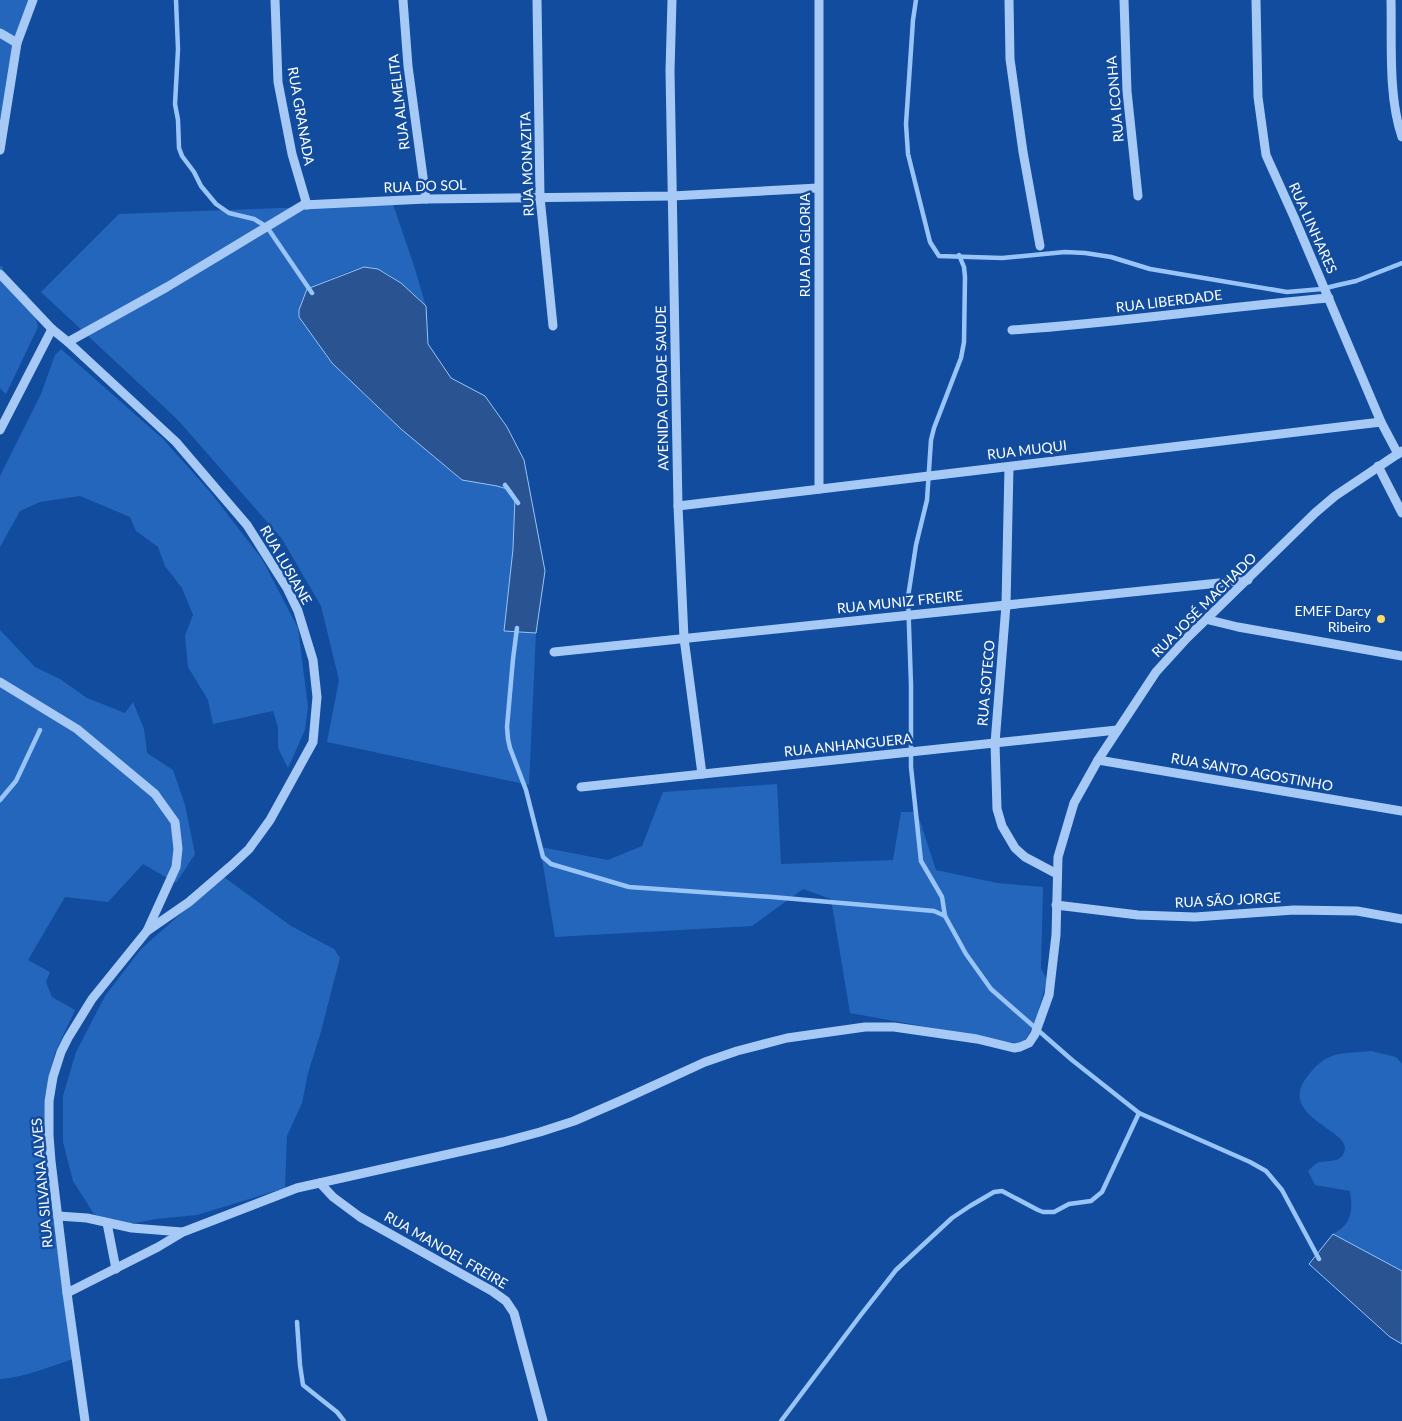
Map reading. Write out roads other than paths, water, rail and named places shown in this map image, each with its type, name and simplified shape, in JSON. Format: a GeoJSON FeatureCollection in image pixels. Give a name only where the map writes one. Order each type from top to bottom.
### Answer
{"type":"FeatureCollection","features":[{"type":"Feature","properties":{"kind":"street"},"geometry":{"type":"LineString","coordinates":[[0,150],[17,43],[33,0]]}},
{"type":"Feature","properties":{"kind":"street","name":"RUA GRANADA"},"geometry":{"type":"LineString","coordinates":[[274,0],[278,82],[292,154],[306,205]]}},
{"type":"Feature","properties":{"kind":"street","name":"RUA ALMELITA"},"geometry":{"type":"LineString","coordinates":[[403,0],[408,66],[426,199]]}},
{"type":"Feature","properties":{"kind":"street","name":"RUA MONAZITA"},"geometry":{"type":"LineString","coordinates":[[537,0],[540,198],[553,326]]}},
{"type":"Feature","properties":{"kind":"street","name":"AVENIDA CIDADE SAUDE"},"geometry":{"type":"LineString","coordinates":[[672,0],[670,81],[678,506],[684,638],[702,774]]}},
{"type":"Feature","properties":{"kind":"street","name":"RUA DA GLORIA"},"geometry":{"type":"LineString","coordinates":[[819,0],[819,489]]}},
{"type":"Feature","properties":{"kind":"street"},"geometry":{"type":"LineString","coordinates":[[1009,0],[1011,68],[1023,152],[1040,246]]}},
{"type":"Feature","properties":{"kind":"street","name":"RUA ICONHA"},"geometry":{"type":"LineString","coordinates":[[1124,0],[1127,91],[1138,196]]}},
{"type":"Feature","properties":{"kind":"street","name":"RUA LINHARES"},"geometry":{"type":"LineString","coordinates":[[1256,0],[1258,97],[1266,155],[1329,298],[1380,422],[1400,452]]}},
{"type":"Feature","properties":{"kind":"street"},"geometry":{"type":"LineString","coordinates":[[1391,0],[1394,93],[1396,116],[1402,137]]}},
{"type":"Feature","properties":{"kind":"street"},"geometry":{"type":"LineString","coordinates":[[0,34],[17,43]]}},
{"type":"Feature","properties":{"kind":"street","name":"RUA DO SOL"},"geometry":{"type":"LineString","coordinates":[[68,342],[167,287],[300,206],[426,199],[672,196],[818,188]]}},
{"type":"Feature","properties":{"kind":"street","name":"RUA LUSIANE"},"geometry":{"type":"LineString","coordinates":[[0,274],[52,329],[176,442],[247,525],[287,588],[298,611],[313,660],[317,697],[313,742],[270,820],[249,849],[232,865],[190,902],[147,931]]}},
{"type":"Feature","properties":{"kind":"street","name":"RUA LIBERDADE"},"geometry":{"type":"LineString","coordinates":[[1012,330],[1079,326],[1243,305],[1329,298]]}},
{"type":"Feature","properties":{"kind":"street"},"geometry":{"type":"LineString","coordinates":[[0,430],[52,329]]}},
{"type":"Feature","properties":{"kind":"street","name":"RUA MUQUI"},"geometry":{"type":"LineString","coordinates":[[678,506],[1380,422]]}},
{"type":"Feature","properties":{"kind":"street","name":"RUA JOSÉ MACHADO"},"geometry":{"type":"LineString","coordinates":[[320,1183],[540,1132],[574,1121],[705,1062],[737,1051],[787,1038],[865,1026],[894,1026],[977,1039],[1014,1048],[1020,1048],[1029,1043],[1035,1034],[1049,995],[1054,958],[1058,857],[1074,803],[1098,760],[1156,672],[1205,619],[1335,496],[1400,452]]}},
{"type":"Feature","properties":{"kind":"street","name":"RUA SOTECO"},"geometry":{"type":"LineString","coordinates":[[1009,466],[1006,605],[995,743],[997,809],[1008,838],[1025,857],[1057,874]]}},
{"type":"Feature","properties":{"kind":"street"},"geometry":{"type":"LineString","coordinates":[[1378,466],[1402,513]]}},
{"type":"Feature","properties":{"kind":"street","name":"RUA MUNIZ FREIRE"},"geometry":{"type":"LineString","coordinates":[[554,652],[1248,580]]}},
{"type":"Feature","properties":{"kind":"street"},"geometry":{"type":"LineString","coordinates":[[1205,619],[1402,656]]}},
{"type":"Feature","properties":{"kind":"street","name":"RUA SILVANA ALVES"},"geometry":{"type":"LineString","coordinates":[[0,682],[77,730],[156,794],[175,822],[178,849],[176,867],[147,931],[92,999],[68,1038],[61,1052],[53,1077],[49,1135],[66,1293],[85,1421]]}},
{"type":"Feature","properties":{"kind":"street","name":"RUA ANHANGUERA"},"geometry":{"type":"LineString","coordinates":[[581,787],[1117,730]]}},
{"type":"Feature","properties":{"kind":"street","name":"RUA SANTO AGOSTINHO"},"geometry":{"type":"LineString","coordinates":[[1098,760],[1402,811]]}},
{"type":"Feature","properties":{"kind":"street","name":"RUA SÃO JORGE"},"geometry":{"type":"LineString","coordinates":[[1056,905],[1138,916],[1195,917],[1294,910],[1350,910],[1402,919]]}},
{"type":"Feature","properties":{"kind":"street"},"geometry":{"type":"LineString","coordinates":[[66,1293],[158,1247],[182,1232],[297,1188],[320,1183]]}},
{"type":"Feature","properties":{"kind":"street","name":"RUA MANOEL FREIRE"},"geometry":{"type":"LineString","coordinates":[[320,1183],[333,1197],[360,1217],[506,1300],[514,1313],[543,1421]]}},
{"type":"Feature","properties":{"kind":"street"},"geometry":{"type":"LineString","coordinates":[[58,1216],[87,1218],[132,1228],[182,1232]]}},
{"type":"Feature","properties":{"kind":"street"},"geometry":{"type":"LineString","coordinates":[[107,1223],[116,1269]]}},
{"type":"Feature","properties":{"kind":"waterway"},"geometry":{"type":"LineString","coordinates":[[176,0],[178,49],[175,104],[178,120],[179,148],[182,156],[194,172],[201,186],[216,204],[229,213],[254,219],[267,227],[312,293]]}},
{"type":"Feature","properties":{"kind":"waterway"},"geometry":{"type":"LineString","coordinates":[[916,0],[906,124],[908,154],[930,242],[939,256],[1002,258],[1065,252],[1085,253],[1111,257],[1150,269],[1287,292],[1322,289],[1356,281],[1402,263]]}},
{"type":"Feature","properties":{"kind":"waterway"},"geometry":{"type":"LineString","coordinates":[[959,255],[964,267],[965,277],[964,342],[961,358],[931,440],[927,500],[916,545],[908,597],[911,767],[921,861],[942,897],[945,916],[966,954],[991,989],[1072,1060],[1139,1113],[1250,1162],[1266,1171],[1282,1190],[1319,1259]]}},
{"type":"Feature","properties":{"kind":"waterway"},"geometry":{"type":"LineString","coordinates":[[505,485],[518,503]]}},
{"type":"Feature","properties":{"kind":"waterway"},"geometry":{"type":"LineString","coordinates":[[517,628],[507,727],[508,739],[526,790],[543,857],[551,864],[629,887],[934,911],[945,916]]}},
{"type":"Feature","properties":{"kind":"waterway"},"geometry":{"type":"LineString","coordinates":[[0,800],[16,781],[40,730]]}},
{"type":"Feature","properties":{"kind":"waterway"},"geometry":{"type":"LineString","coordinates":[[781,1421],[896,1270],[952,1218],[994,1192],[1002,1191],[1043,1212],[1054,1212],[1069,1204],[1091,1201],[1102,1192],[1139,1113]]}},
{"type":"Feature","properties":{"kind":"waterway"},"geometry":{"type":"LineString","coordinates":[[297,1322],[303,1385],[337,1412],[344,1421]]}},
{"type":"Feature","properties":{"kind":"place","name":"EMEF Darcy Ribeiro"},"geometry":{"type":"Point","coordinates":[1381,619]}}]}
